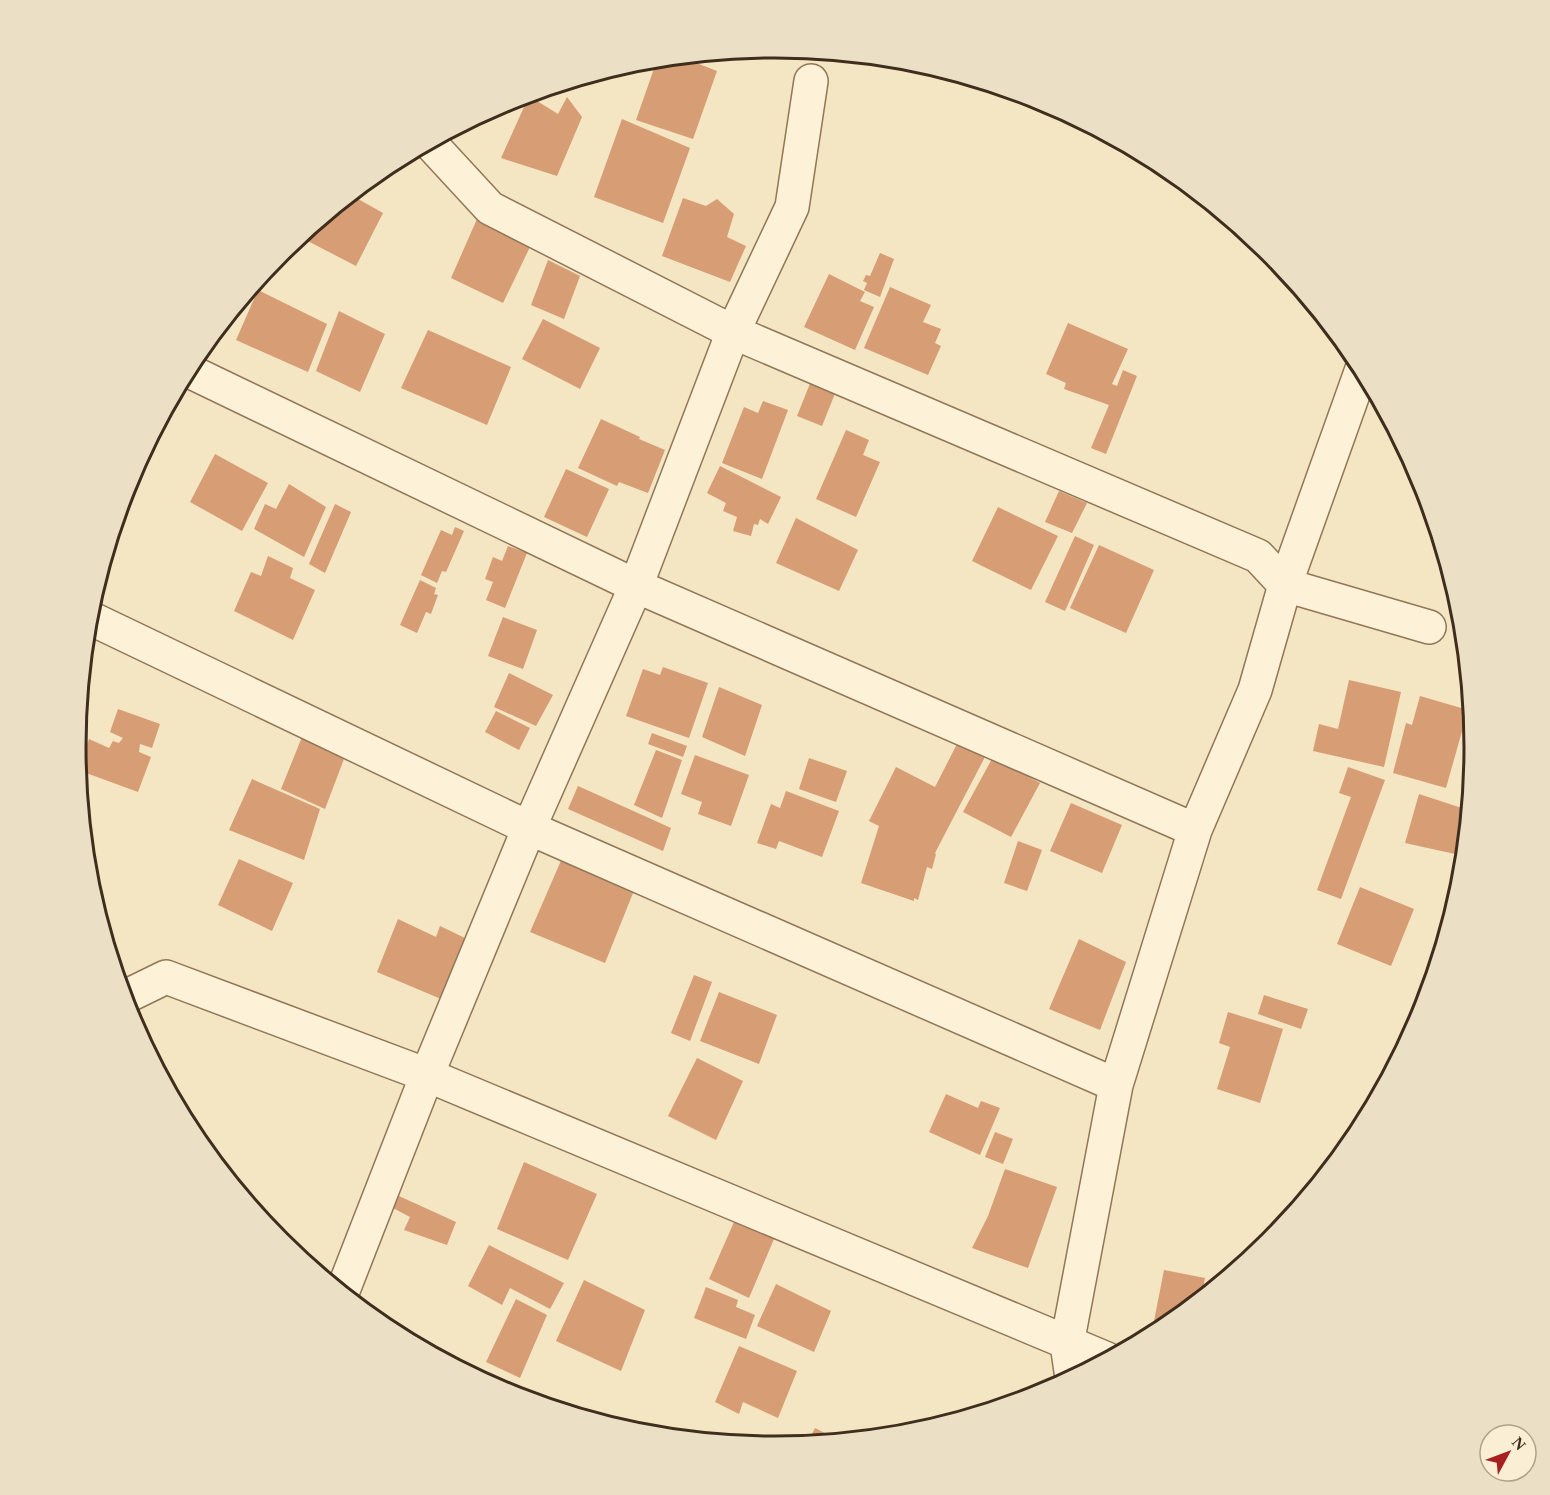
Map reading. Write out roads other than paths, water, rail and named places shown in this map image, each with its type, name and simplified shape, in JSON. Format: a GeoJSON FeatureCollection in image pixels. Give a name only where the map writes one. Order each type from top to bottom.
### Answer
{"type":"FeatureCollection","features":[{"type":"Feature","properties":{"kind":"street"},"geometry":{"type":"LineString","coordinates":[[345,1285],[427,1075],[529,828],[636,586],[733,332],[792,207],[811,81]]}},
{"type":"Feature","properties":{"kind":"street"},"geometry":{"type":"LineString","coordinates":[[435,148],[490,208],[733,332],[1258,556],[1285,585],[1429,627]]}},
{"type":"Feature","properties":{"kind":"street"},"geometry":{"type":"LineString","coordinates":[[196,374],[636,586],[1195,830]]}},
{"type":"Feature","properties":{"kind":"street"},"geometry":{"type":"LineString","coordinates":[[1071,1369],[1067,1344],[1116,1085],[1195,830],[1255,690],[1285,585],[1358,381]]}},
{"type":"Feature","properties":{"kind":"street"},"geometry":{"type":"LineString","coordinates":[[98,622],[529,828],[1116,1085]]}},
{"type":"Feature","properties":{"kind":"street"},"geometry":{"type":"LineString","coordinates":[[132,994],[166,977],[427,1075],[1098,1356]]}}]}
